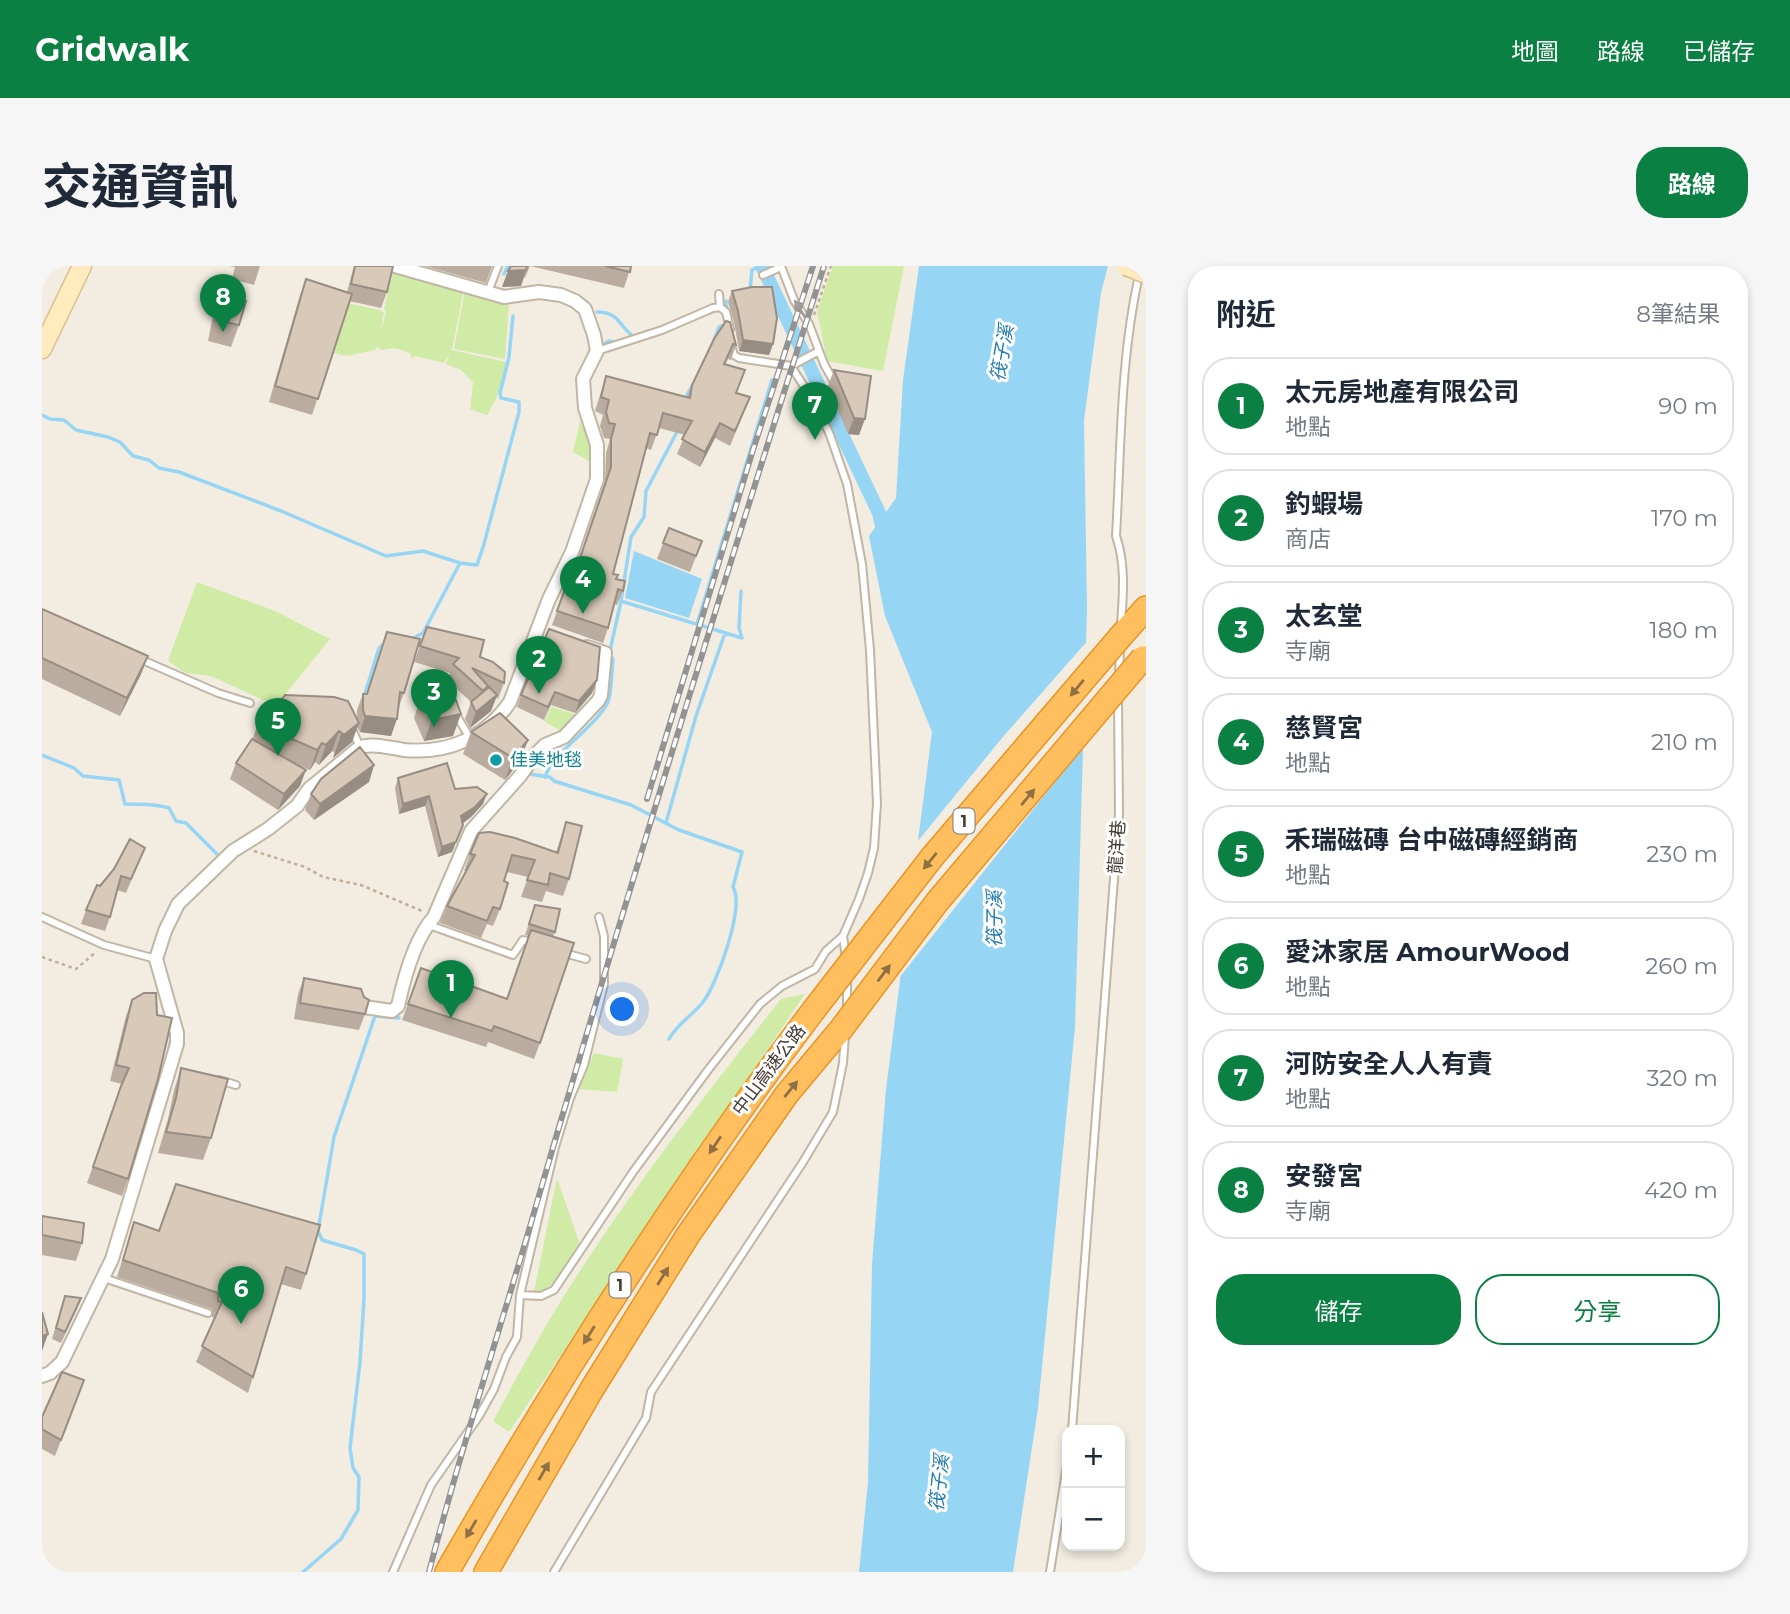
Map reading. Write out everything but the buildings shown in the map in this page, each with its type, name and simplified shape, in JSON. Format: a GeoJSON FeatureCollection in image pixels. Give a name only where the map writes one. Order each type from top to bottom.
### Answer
{"type":"FeatureCollection","features":[{"type":"Feature","properties":{"kind":"highway","name":"中山高速公路"},"geometry":{"type":"LineString","coordinates":[[447,1572],[541,1410],[631,1268],[744,1103],[933,856],[1146,608]]}},
{"type":"Feature","properties":{"kind":"highway","name":"中山高速公路"},"geometry":{"type":"LineString","coordinates":[[485,1572],[592,1389],[688,1235],[787,1094],[842,1028],[937,902],[1144,656]]}},
{"type":"Feature","properties":{"kind":"main road"},"geometry":{"type":"LineString","coordinates":[[42,349],[82,266]]}},
{"type":"Feature","properties":{"kind":"main road"},"geometry":{"type":"LineString","coordinates":[[1126,266],[1146,274]]}},
{"type":"Feature","properties":{"kind":"street"},"geometry":{"type":"LineString","coordinates":[[42,1376],[50,1373],[62,1362],[112,1259],[171,1065],[177,1033],[156,959],[178,904],[194,885],[243,844],[268,829],[297,806],[309,789],[360,747],[370,745],[417,751],[445,749],[485,729],[510,702],[542,631],[548,598],[572,552],[597,479],[597,445],[585,408],[583,379],[597,351],[585,309],[575,301],[561,296],[538,292],[504,297],[395,266]]}},
{"type":"Feature","properties":{"kind":"street"},"geometry":{"type":"LineString","coordinates":[[364,1007],[396,1010],[404,978],[471,831],[535,755],[545,745],[564,737],[598,701],[601,695],[605,653],[571,641]]}},
{"type":"Feature","properties":{"kind":"lane"},"geometry":{"type":"LineString","coordinates":[[488,292],[498,266]]}},
{"type":"Feature","properties":{"kind":"lane"},"geometry":{"type":"LineString","coordinates":[[763,275],[781,266],[794,300],[809,324],[818,351],[834,382]]}},
{"type":"Feature","properties":{"kind":"lane","name":"龍洋巷"},"geometry":{"type":"LineString","coordinates":[[1072,1425],[1119,813],[1118,690],[1124,587],[1121,551],[1116,536],[1119,439],[1134,299],[1141,266]]}},
{"type":"Feature","properties":{"kind":"lane"},"geometry":{"type":"LineString","coordinates":[[597,351],[662,330],[712,308],[720,301],[730,324],[734,355],[739,358],[791,366],[818,351]]}},
{"type":"Feature","properties":{"kind":"lane"},"geometry":{"type":"LineString","coordinates":[[520,1295],[541,1296],[554,1290],[633,1172],[760,1004],[782,986],[815,969],[826,951],[842,936],[859,899],[874,848],[877,803],[870,650],[862,564],[847,484],[830,435],[816,405],[791,366]]}},
{"type":"Feature","properties":{"kind":"lane"},"geometry":{"type":"LineString","coordinates":[[135,656],[218,693],[250,704]]}},
{"type":"Feature","properties":{"kind":"lane"},"geometry":{"type":"LineString","coordinates":[[422,682],[444,693],[470,738]]}},
{"type":"Feature","properties":{"kind":"lane"},"geometry":{"type":"LineString","coordinates":[[350,720],[360,747]]}},
{"type":"Feature","properties":{"kind":"lane"},"geometry":{"type":"LineString","coordinates":[[393,1572],[431,1485],[479,1416],[517,1338],[520,1295],[555,1147],[570,1098],[584,1065],[604,984],[604,936],[599,916]]}},
{"type":"Feature","properties":{"kind":"lane"},"geometry":{"type":"LineString","coordinates":[[42,917],[104,945],[156,959]]}},
{"type":"Feature","properties":{"kind":"lane"},"geometry":{"type":"LineString","coordinates":[[431,920],[513,955],[523,940],[548,948]]}},
{"type":"Feature","properties":{"kind":"lane"},"geometry":{"type":"LineString","coordinates":[[554,1572],[646,1418],[651,1392],[803,1162],[832,1112],[843,1063],[847,1013],[846,962],[842,936]]}},
{"type":"Feature","properties":{"kind":"lane"},"geometry":{"type":"LineString","coordinates":[[561,952],[586,959]]}},
{"type":"Feature","properties":{"kind":"lane"},"geometry":{"type":"LineString","coordinates":[[171,1065],[184,1069]]}},
{"type":"Feature","properties":{"kind":"lane"},"geometry":{"type":"LineString","coordinates":[[210,1077],[236,1085]]}},
{"type":"Feature","properties":{"kind":"lane"},"geometry":{"type":"LineString","coordinates":[[104,1278],[208,1312]]}},
{"type":"Feature","properties":{"kind":"lane"},"geometry":{"type":"LineString","coordinates":[[1050,1572],[1063,1488]]}},
{"type":"Feature","properties":{"kind":"path"},"geometry":{"type":"LineString","coordinates":[[809,324],[831,266]]}},
{"type":"Feature","properties":{"kind":"path"},"geometry":{"type":"LineString","coordinates":[[243,844],[252,850],[305,867],[323,877],[361,885],[431,920]]}},
{"type":"Feature","properties":{"kind":"path"},"geometry":{"type":"LineString","coordinates":[[42,957],[76,969],[104,945]]}},
{"type":"Feature","properties":{"kind":"green space"},"geometry":{"type":"Polygon","coordinates":[[[833,266],[904,266],[883,371],[827,361],[817,312],[833,266]]]}},
{"type":"Feature","properties":{"kind":"green space"},"geometry":{"type":"Polygon","coordinates":[[[394,269],[464,288],[452,350],[506,362],[498,395],[487,415],[470,409],[473,382],[461,370],[446,364],[450,353],[444,363],[415,356],[412,359],[410,353],[395,348],[382,350],[376,347],[375,350],[347,356],[334,353],[347,303],[384,313],[380,333],[394,269]]]}},
{"type":"Feature","properties":{"kind":"green space"},"geometry":{"type":"Polygon","coordinates":[[[465,290],[509,302],[505,359],[454,349],[465,290]]]}},
{"type":"Feature","properties":{"kind":"green space"},"geometry":{"type":"Polygon","coordinates":[[[580,421],[590,442],[594,464],[573,452],[580,421]]]}},
{"type":"Feature","properties":{"kind":"green space"},"geometry":{"type":"Polygon","coordinates":[[[197,582],[275,611],[330,639],[276,706],[211,676],[186,673],[168,661],[197,582]]]}},
{"type":"Feature","properties":{"kind":"green space"},"geometry":{"type":"Polygon","coordinates":[[[552,707],[587,718],[569,736],[544,721],[552,707]]]}},
{"type":"Feature","properties":{"kind":"green space"},"geometry":{"type":"Polygon","coordinates":[[[805,994],[509,1432],[493,1421],[564,1296],[641,1182],[781,999],[805,994]]]}},
{"type":"Feature","properties":{"kind":"green space"},"geometry":{"type":"Polygon","coordinates":[[[594,1053],[623,1059],[617,1092],[579,1089],[594,1053]]]}},
{"type":"Feature","properties":{"kind":"green space"},"geometry":{"type":"Polygon","coordinates":[[[557,1178],[583,1253],[557,1286],[543,1292],[534,1292],[557,1178]]]}},
{"type":"Feature","properties":{"kind":"water","name":"筏子溪"},"geometry":{"type":"Polygon","coordinates":[[[919,266],[1108,266],[1101,293],[1084,420],[1087,610],[1075,1027],[1038,1408],[1013,1572],[859,1572],[868,1482],[872,1264],[886,1089],[932,732],[885,616],[869,536],[896,498],[903,380],[919,266]]]}},
{"type":"Feature","properties":{"kind":"water"},"geometry":{"type":"Polygon","coordinates":[[[634,551],[702,579],[689,618],[625,598],[634,551]]]}},
{"type":"Feature","properties":{"kind":"pier"},"geometry":{"type":"Polygon","coordinates":[[[1090,638],[1087,742],[895,983],[913,847],[1002,738],[1090,638]]]}},
{"type":"Feature","properties":{"kind":"waterway"},"geometry":{"type":"LineString","coordinates":[[504,274],[508,266]]}},
{"type":"Feature","properties":{"kind":"waterway"},"geometry":{"type":"LineString","coordinates":[[750,290],[752,270],[760,266]]}},
{"type":"Feature","properties":{"kind":"waterway"},"geometry":{"type":"LineString","coordinates":[[762,266],[879,513],[885,538]]}},
{"type":"Feature","properties":{"kind":"waterway"},"geometry":{"type":"LineString","coordinates":[[726,301],[727,313]]}},
{"type":"Feature","properties":{"kind":"waterway"},"geometry":{"type":"LineString","coordinates":[[597,312],[615,317],[634,337]]}},
{"type":"Feature","properties":{"kind":"waterway"},"geometry":{"type":"LineString","coordinates":[[412,639],[423,633],[460,563],[477,565],[484,544],[519,412],[519,402],[501,398],[500,393],[509,357],[513,316]]}},
{"type":"Feature","properties":{"kind":"waterway"},"geometry":{"type":"LineString","coordinates":[[713,343],[719,327],[727,324]]}},
{"type":"Feature","properties":{"kind":"waterway"},"geometry":{"type":"LineString","coordinates":[[601,346],[609,341],[616,342]]}},
{"type":"Feature","properties":{"kind":"waterway"},"geometry":{"type":"LineString","coordinates":[[697,624],[772,380]]}},
{"type":"Feature","properties":{"kind":"waterway"},"geometry":{"type":"LineString","coordinates":[[685,399],[693,384]]}},
{"type":"Feature","properties":{"kind":"waterway"},"geometry":{"type":"LineString","coordinates":[[42,415],[50,419],[64,420],[76,430],[108,437],[120,442],[133,456],[149,460],[159,468],[179,472],[281,511],[386,556],[423,551],[460,563]]}},
{"type":"Feature","properties":{"kind":"waterway"},"geometry":{"type":"LineString","coordinates":[[678,430],[646,491],[644,517],[631,537],[621,601],[742,638],[739,628],[741,591]]}},
{"type":"Feature","properties":{"kind":"waterway"},"geometry":{"type":"LineString","coordinates":[[545,777],[557,758],[594,721],[608,702],[613,659],[609,655],[621,601]]}},
{"type":"Feature","properties":{"kind":"waterway"},"geometry":{"type":"LineString","coordinates":[[666,823],[696,716],[725,633]]}},
{"type":"Feature","properties":{"kind":"waterway"},"geometry":{"type":"LineString","coordinates":[[364,697],[379,648],[385,643]]}},
{"type":"Feature","properties":{"kind":"waterway"},"geometry":{"type":"LineString","coordinates":[[42,755],[74,768],[83,776],[119,780],[125,804],[169,808],[176,821],[186,823],[220,857]]}},
{"type":"Feature","properties":{"kind":"waterway"},"geometry":{"type":"LineString","coordinates":[[529,774],[550,777],[554,781],[631,805],[679,830],[742,852],[733,887],[736,897],[735,911],[722,963],[703,1002],[669,1039]]}},
{"type":"Feature","properties":{"kind":"waterway"},"geometry":{"type":"LineString","coordinates":[[151,961],[160,994]]}},
{"type":"Feature","properties":{"kind":"waterway"},"geometry":{"type":"LineString","coordinates":[[303,1572],[341,1539],[358,1510],[359,1477],[353,1468],[350,1448],[360,1362],[364,1254],[322,1240],[318,1231],[334,1137],[375,1016],[399,1018]]}},
{"type":"Feature","properties":{"kind":"waterway"},"geometry":{"type":"LineString","coordinates":[[168,1055],[171,1038]]}},
{"type":"Feature","properties":{"kind":"railway"},"geometry":{"type":"LineString","coordinates":[[647,799],[753,450],[813,266]]}},
{"type":"Feature","properties":{"kind":"railway"},"geometry":{"type":"LineString","coordinates":[[429,1572],[465,1441],[638,863],[824,266]]}},
{"type":"Feature","properties":{"kind":"place","name":"安發宮"},"geometry":{"type":"Point","coordinates":[223,332]}},
{"type":"Feature","properties":{"kind":"place","name":"河防安全人人有責"},"geometry":{"type":"Point","coordinates":[815,440]}},
{"type":"Feature","properties":{"kind":"place","name":"慈賢宮"},"geometry":{"type":"Point","coordinates":[583,614]}},
{"type":"Feature","properties":{"kind":"place","name":"釣蝦場"},"geometry":{"type":"Point","coordinates":[539,694]}},
{"type":"Feature","properties":{"kind":"place","name":"太玄堂"},"geometry":{"type":"Point","coordinates":[434,727]}},
{"type":"Feature","properties":{"kind":"place","name":"禾瑞磁磚 台中磁磚經銷商"},"geometry":{"type":"Point","coordinates":[278,756]}},
{"type":"Feature","properties":{"kind":"place","name":"佳美地毯"},"geometry":{"type":"Point","coordinates":[496,760]}},
{"type":"Feature","properties":{"kind":"place","name":"太元房地產有限公司"},"geometry":{"type":"Point","coordinates":[451,1018]}},
{"type":"Feature","properties":{"kind":"place","name":"愛沐家居 AmourWood"},"geometry":{"type":"Point","coordinates":[241,1324]}}]}
